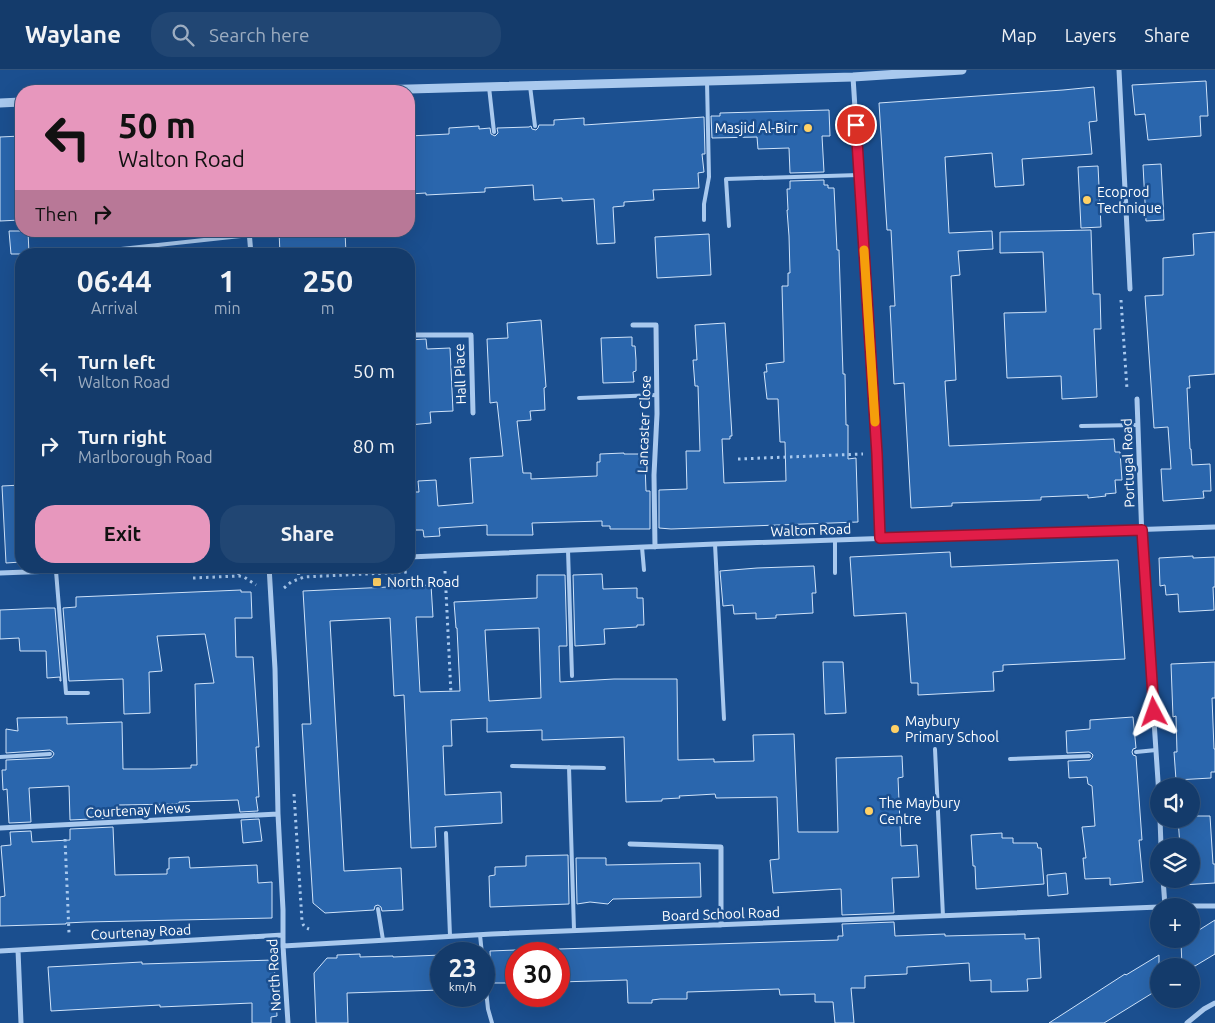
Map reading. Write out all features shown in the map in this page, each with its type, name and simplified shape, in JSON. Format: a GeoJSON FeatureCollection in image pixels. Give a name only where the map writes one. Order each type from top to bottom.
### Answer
{"type":"FeatureCollection","features":[{"type":"Feature","properties":{"kind":"street"},"geometry":{"type":"LineString","coordinates":[[415,89],[853,78],[962,70]]}},
{"type":"Feature","properties":{"kind":"street"},"geometry":{"type":"LineString","coordinates":[[1119,70],[1130,289]]}},
{"type":"Feature","properties":{"kind":"street"},"geometry":{"type":"LineString","coordinates":[[853,78],[877,454],[880,538]]}},
{"type":"Feature","properties":{"kind":"street"},"geometry":{"type":"LineString","coordinates":[[0,103],[15,102]]}},
{"type":"Feature","properties":{"kind":"street","name":"Lancaster Close"},"geometry":{"type":"LineString","coordinates":[[633,325],[656,324],[658,414],[654,475],[655,547]]}},
{"type":"Feature","properties":{"kind":"street","name":"Hall Place"},"geometry":{"type":"LineString","coordinates":[[415,335],[470,335],[473,413]]}},
{"type":"Feature","properties":{"kind":"street","name":"Portugal Road"},"geometry":{"type":"LineString","coordinates":[[1137,399],[1142,530],[1158,778]]}},
{"type":"Feature","properties":{"kind":"street","name":"Walton Road"},"geometry":{"type":"LineString","coordinates":[[415,557],[715,544],[1215,527]]}},
{"type":"Feature","properties":{"kind":"street"},"geometry":{"type":"LineString","coordinates":[[0,573],[15,572]]}},
{"type":"Feature","properties":{"kind":"street","name":"North Road"},"geometry":{"type":"LineString","coordinates":[[269,573],[275,669],[283,946],[288,1023]]}},
{"type":"Feature","properties":{"kind":"street","name":"Courtenay Mews"},"geometry":{"type":"LineString","coordinates":[[0,828],[278,814]]}},
{"type":"Feature","properties":{"kind":"street"},"geometry":{"type":"LineString","coordinates":[[630,844],[721,847],[721,925]]}},
{"type":"Feature","properties":{"kind":"street"},"geometry":{"type":"LineString","coordinates":[[1200,906],[1215,906]]}},
{"type":"Feature","properties":{"kind":"street","name":"Board School Road"},"geometry":{"type":"LineString","coordinates":[[283,946],[574,930],[1150,907]]}},
{"type":"Feature","properties":{"kind":"street","name":"Courtenay Road"},"geometry":{"type":"LineString","coordinates":[[0,951],[283,935]]}},
{"type":"Feature","properties":{"kind":"street"},"geometry":{"type":"LineString","coordinates":[[18,950],[21,1023]]}},
{"type":"Feature","properties":{"kind":"street"},"geometry":{"type":"LineString","coordinates":[[1187,1023],[1204,1009],[1215,1003]]}},
{"type":"Feature","properties":{"kind":"lane"},"geometry":{"type":"LineString","coordinates":[[704,220],[708,177],[706,81]]}},
{"type":"Feature","properties":{"kind":"lane"},"geometry":{"type":"LineString","coordinates":[[530,86],[535,126]]}},
{"type":"Feature","properties":{"kind":"lane"},"geometry":{"type":"LineString","coordinates":[[489,87],[494,132]]}},
{"type":"Feature","properties":{"kind":"lane"},"geometry":{"type":"LineString","coordinates":[[729,226],[726,179],[859,175]]}},
{"type":"Feature","properties":{"kind":"lane"},"geometry":{"type":"LineString","coordinates":[[125,248],[216,237]]}},
{"type":"Feature","properties":{"kind":"lane"},"geometry":{"type":"LineString","coordinates":[[579,398],[657,395]]}},
{"type":"Feature","properties":{"kind":"lane"},"geometry":{"type":"LineString","coordinates":[[1081,426],[1138,424]]}},
{"type":"Feature","properties":{"kind":"lane"},"geometry":{"type":"LineString","coordinates":[[835,540],[835,573]]}},
{"type":"Feature","properties":{"kind":"lane"},"geometry":{"type":"LineString","coordinates":[[715,544],[724,719]]}},
{"type":"Feature","properties":{"kind":"lane"},"geometry":{"type":"LineString","coordinates":[[642,547],[644,570]]}},
{"type":"Feature","properties":{"kind":"lane"},"geometry":{"type":"LineString","coordinates":[[568,550],[572,676]]}},
{"type":"Feature","properties":{"kind":"lane"},"geometry":{"type":"LineString","coordinates":[[56,573],[66,693],[88,693]]}},
{"type":"Feature","properties":{"kind":"lane"},"geometry":{"type":"LineString","coordinates":[[936,749],[943,916]]}},
{"type":"Feature","properties":{"kind":"lane"},"geometry":{"type":"LineString","coordinates":[[1136,752],[1156,750]]}},
{"type":"Feature","properties":{"kind":"lane"},"geometry":{"type":"LineString","coordinates":[[0,757],[50,754]]}},
{"type":"Feature","properties":{"kind":"lane"},"geometry":{"type":"LineString","coordinates":[[1010,760],[1089,756]]}},
{"type":"Feature","properties":{"kind":"lane"},"geometry":{"type":"LineString","coordinates":[[512,766],[604,768]]}},
{"type":"Feature","properties":{"kind":"lane"},"geometry":{"type":"LineString","coordinates":[[568,767],[574,930]]}},
{"type":"Feature","properties":{"kind":"lane"},"geometry":{"type":"LineString","coordinates":[[446,833],[450,936]]}},
{"type":"Feature","properties":{"kind":"lane"},"geometry":{"type":"LineString","coordinates":[[378,910],[383,940]]}},
{"type":"Feature","properties":{"kind":"lane"},"geometry":{"type":"LineString","coordinates":[[480,935],[481,942]]}},
{"type":"Feature","properties":{"kind":"lane"},"geometry":{"type":"LineString","coordinates":[[488,1007],[492,1023]]}},
{"type":"Feature","properties":{"kind":"path"},"geometry":{"type":"LineString","coordinates":[[1122,300],[1127,391]]}},
{"type":"Feature","properties":{"kind":"path"},"geometry":{"type":"LineString","coordinates":[[738,459],[877,454]]}},
{"type":"Feature","properties":{"kind":"path"},"geometry":{"type":"LineString","coordinates":[[451,694],[445,571],[454,570]]}},
{"type":"Feature","properties":{"kind":"path"},"geometry":{"type":"LineString","coordinates":[[299,573],[299,579]]}},
{"type":"Feature","properties":{"kind":"path"},"geometry":{"type":"LineString","coordinates":[[284,589],[291,582],[304,577],[386,573]]}},
{"type":"Feature","properties":{"kind":"path"},"geometry":{"type":"LineString","coordinates":[[191,578],[239,576],[251,581],[258,588]]}},
{"type":"Feature","properties":{"kind":"path"},"geometry":{"type":"LineString","coordinates":[[294,790],[302,921]]}},
{"type":"Feature","properties":{"kind":"path"},"geometry":{"type":"LineString","coordinates":[[64,825],[69,933]]}},
{"type":"Feature","properties":{"kind":"building"},"geometry":{"type":"Polygon","coordinates":[[[1206,81],[1208,116],[1200,116],[1201,136],[1148,140],[1145,114],[1135,115],[1132,85],[1206,81]]]}},
{"type":"Feature","properties":{"kind":"building"},"geometry":{"type":"Polygon","coordinates":[[[1094,87],[1097,121],[1089,122],[1092,154],[1022,159],[1024,185],[995,187],[992,153],[945,157],[949,233],[992,231],[993,249],[958,251],[960,275],[951,276],[956,380],[945,381],[949,446],[1114,439],[1115,452],[1120,452],[1122,480],[1115,480],[1116,493],[1105,494],[1106,496],[1088,498],[1088,495],[1041,497],[1041,500],[952,503],[952,506],[911,508],[904,383],[894,384],[890,306],[895,306],[891,230],[887,230],[879,103],[1094,87]]]}},
{"type":"Feature","properties":{"kind":"building"},"geometry":{"type":"Polygon","coordinates":[[[829,110],[830,136],[822,136],[824,172],[790,173],[789,148],[758,149],[757,137],[712,138],[711,116],[720,116],[720,113],[829,110]]]}},
{"type":"Feature","properties":{"kind":"building"},"geometry":{"type":"Polygon","coordinates":[[[704,117],[705,154],[702,154],[704,172],[698,173],[699,188],[653,190],[654,200],[624,202],[624,206],[613,207],[615,243],[597,244],[594,199],[562,201],[562,198],[534,200],[533,185],[485,188],[485,192],[426,195],[426,193],[415,194],[415,136],[449,134],[449,128],[479,126],[479,129],[490,128],[491,134],[495,136],[498,133],[497,128],[531,126],[532,129],[536,130],[539,125],[554,125],[554,120],[584,118],[584,125],[704,117]]]}},
{"type":"Feature","properties":{"kind":"building"},"geometry":{"type":"Polygon","coordinates":[[[15,136],[15,220],[0,221],[0,137],[15,136]]]}},
{"type":"Feature","properties":{"kind":"building"},"geometry":{"type":"Polygon","coordinates":[[[1161,164],[1164,220],[1146,221],[1143,165],[1161,164]]]}},
{"type":"Feature","properties":{"kind":"building"},"geometry":{"type":"Polygon","coordinates":[[[1098,166],[1101,227],[1081,228],[1078,167],[1098,166]]]}},
{"type":"Feature","properties":{"kind":"building"},"geometry":{"type":"Polygon","coordinates":[[[824,180],[824,185],[828,185],[828,188],[834,188],[837,250],[839,250],[848,459],[856,458],[858,522],[659,528],[659,490],[687,489],[686,451],[700,451],[698,386],[695,386],[693,360],[697,360],[695,325],[725,323],[732,436],[730,436],[730,439],[722,439],[724,483],[786,481],[785,442],[780,442],[778,399],[767,399],[764,372],[767,372],[766,364],[784,362],[782,286],[788,286],[788,273],[790,273],[787,189],[790,189],[790,181],[824,180]]]}},
{"type":"Feature","properties":{"kind":"building"},"geometry":{"type":"Polygon","coordinates":[[[1091,230],[1093,294],[1100,294],[1101,329],[1094,329],[1097,397],[1062,399],[1061,376],[1007,378],[1004,313],[1046,312],[1043,252],[1000,253],[1000,232],[1091,230]]]}},
{"type":"Feature","properties":{"kind":"building"},"geometry":{"type":"Polygon","coordinates":[[[9,231],[15,231],[15,237],[28,237],[29,248],[15,248],[15,254],[11,254],[9,231]]]}},
{"type":"Feature","properties":{"kind":"building"},"geometry":{"type":"Polygon","coordinates":[[[1215,232],[1215,374],[1189,376],[1190,388],[1187,388],[1192,465],[1210,464],[1211,491],[1203,491],[1204,498],[1163,501],[1161,469],[1171,469],[1168,427],[1154,428],[1145,296],[1163,295],[1163,258],[1194,255],[1193,234],[1215,232]]]}},
{"type":"Feature","properties":{"kind":"building"},"geometry":{"type":"Polygon","coordinates":[[[709,234],[711,275],[657,278],[655,237],[709,234]]]}},
{"type":"Feature","properties":{"kind":"building"},"geometry":{"type":"Polygon","coordinates":[[[279,237],[345,237],[346,248],[280,248],[279,237]]]}},
{"type":"Feature","properties":{"kind":"building"},"geometry":{"type":"Polygon","coordinates":[[[541,320],[546,387],[544,388],[545,410],[530,411],[531,420],[517,421],[523,473],[531,473],[531,479],[597,476],[597,462],[600,462],[600,454],[642,454],[643,464],[645,464],[646,491],[650,491],[650,529],[610,529],[610,526],[602,526],[602,521],[532,523],[533,535],[487,535],[487,525],[439,528],[440,536],[424,537],[423,530],[415,530],[415,492],[419,492],[418,481],[436,480],[438,506],[473,503],[470,458],[503,456],[497,402],[490,403],[487,339],[508,338],[507,323],[541,320]]]}},
{"type":"Feature","properties":{"kind":"building"},"geometry":{"type":"Polygon","coordinates":[[[632,337],[632,346],[635,346],[636,360],[636,371],[633,372],[634,382],[603,383],[601,338],[632,337]]]}},
{"type":"Feature","properties":{"kind":"building"},"geometry":{"type":"Polygon","coordinates":[[[426,339],[427,349],[450,348],[453,411],[430,412],[431,423],[415,424],[415,340],[426,339]]]}},
{"type":"Feature","properties":{"kind":"building"},"geometry":{"type":"Polygon","coordinates":[[[15,485],[15,562],[6,563],[2,486],[15,485]]]}},
{"type":"Feature","properties":{"kind":"building"},"geometry":{"type":"Polygon","coordinates":[[[950,552],[951,567],[1118,560],[1125,659],[1003,665],[1003,671],[993,672],[994,691],[918,695],[918,683],[911,683],[906,613],[854,616],[850,557],[950,552]]]}},
{"type":"Feature","properties":{"kind":"building"},"geometry":{"type":"Polygon","coordinates":[[[1193,556],[1193,558],[1215,557],[1214,610],[1179,612],[1178,594],[1166,595],[1165,585],[1160,586],[1159,558],[1193,556]]]}},
{"type":"Feature","properties":{"kind":"building"},"geometry":{"type":"Polygon","coordinates":[[[814,566],[816,593],[812,593],[813,613],[776,615],[776,618],[756,619],[756,613],[734,614],[733,605],[723,606],[720,571],[814,566]]]}},
{"type":"Feature","properties":{"kind":"building"},"geometry":{"type":"Polygon","coordinates":[[[602,574],[603,589],[637,588],[637,598],[643,598],[644,625],[604,629],[605,644],[575,646],[573,575],[602,574]]]}},
{"type":"Feature","properties":{"kind":"building"},"geometry":{"type":"Polygon","coordinates":[[[537,575],[565,575],[567,646],[559,646],[560,682],[614,679],[677,679],[678,760],[714,759],[714,762],[754,761],[753,735],[794,734],[798,832],[838,832],[836,758],[902,756],[903,777],[898,778],[901,846],[917,845],[919,877],[892,878],[894,913],[842,915],[841,889],[773,893],[770,860],[779,859],[777,797],[716,798],[715,794],[679,796],[680,798],[662,799],[662,801],[626,802],[624,737],[542,740],[542,730],[487,732],[487,718],[451,720],[452,746],[443,746],[445,795],[501,792],[502,823],[435,827],[436,847],[411,848],[404,695],[394,696],[390,618],[330,621],[344,871],[401,868],[403,910],[382,911],[378,905],[375,906],[374,910],[325,913],[313,903],[302,724],[311,724],[303,591],[431,585],[433,617],[416,617],[420,692],[460,691],[454,602],[537,598],[537,575]],[[539,628],[485,630],[489,701],[541,698],[539,628]]]}},
{"type":"Feature","properties":{"kind":"building"},"geometry":{"type":"Polygon","coordinates":[[[241,590],[241,592],[251,592],[252,618],[235,618],[236,657],[253,657],[259,747],[256,747],[259,797],[256,797],[258,811],[240,812],[238,800],[179,802],[179,804],[119,805],[120,810],[112,810],[112,818],[70,820],[69,786],[29,788],[31,822],[9,823],[7,789],[3,790],[2,770],[6,770],[6,760],[50,758],[54,754],[50,750],[6,753],[6,729],[18,731],[17,718],[67,717],[67,724],[122,722],[123,769],[191,768],[191,765],[197,765],[195,684],[214,683],[205,634],[157,636],[162,671],[149,672],[150,713],[124,714],[123,679],[69,681],[63,608],[76,607],[76,597],[241,590]]]}},
{"type":"Feature","properties":{"kind":"building"},"geometry":{"type":"Polygon","coordinates":[[[55,608],[61,681],[60,677],[47,678],[46,651],[20,651],[19,638],[0,639],[0,610],[55,608]]]}},
{"type":"Feature","properties":{"kind":"building"},"geometry":{"type":"Polygon","coordinates":[[[823,662],[843,662],[846,713],[825,714],[823,662]]]}},
{"type":"Feature","properties":{"kind":"building"},"geometry":{"type":"Polygon","coordinates":[[[1215,662],[1215,698],[1212,698],[1215,772],[1211,772],[1211,778],[1176,778],[1174,752],[1177,752],[1176,716],[1173,717],[1171,664],[1215,662]]]}},
{"type":"Feature","properties":{"kind":"building"},"geometry":{"type":"Polygon","coordinates":[[[1133,717],[1136,748],[1132,752],[1136,756],[1142,840],[1139,840],[1143,882],[1110,885],[1110,878],[1085,879],[1083,858],[1086,858],[1082,827],[1095,826],[1092,786],[1088,784],[1087,777],[1069,778],[1068,761],[1090,760],[1093,755],[1089,752],[1067,753],[1066,731],[1090,729],[1090,720],[1133,717]]]}},
{"type":"Feature","properties":{"kind":"building"},"geometry":{"type":"Polygon","coordinates":[[[1200,816],[1210,816],[1215,883],[1200,884],[1200,838],[1179,838],[1179,828],[1200,828],[1200,816]]]}},
{"type":"Feature","properties":{"kind":"building"},"geometry":{"type":"Polygon","coordinates":[[[259,819],[262,841],[243,843],[241,820],[259,819]]]}},
{"type":"Feature","properties":{"kind":"building"},"geometry":{"type":"Polygon","coordinates":[[[113,827],[115,875],[167,874],[169,858],[189,857],[190,868],[257,865],[258,883],[272,882],[272,918],[0,926],[0,897],[5,896],[1,846],[11,845],[10,832],[31,831],[32,842],[70,840],[70,829],[113,827]]]}},
{"type":"Feature","properties":{"kind":"building"},"geometry":{"type":"Polygon","coordinates":[[[1002,833],[1002,838],[1013,838],[1013,843],[1037,843],[1038,848],[1041,848],[1044,884],[976,889],[971,835],[1002,833]]]}},
{"type":"Feature","properties":{"kind":"building"},"geometry":{"type":"Polygon","coordinates":[[[568,855],[569,904],[490,907],[489,876],[495,875],[495,867],[526,866],[526,856],[568,855]]]}},
{"type":"Feature","properties":{"kind":"building"},"geometry":{"type":"Polygon","coordinates":[[[576,858],[606,858],[606,865],[700,863],[701,897],[613,899],[608,904],[590,902],[577,904],[576,858]]]}},
{"type":"Feature","properties":{"kind":"building"},"geometry":{"type":"Polygon","coordinates":[[[1066,873],[1068,894],[1048,896],[1047,875],[1066,873]]]}},
{"type":"Feature","properties":{"kind":"building"},"geometry":{"type":"Polygon","coordinates":[[[1215,920],[1215,954],[1200,963],[1200,958],[1182,958],[1181,948],[1200,948],[1200,929],[1215,920]]]}},
{"type":"Feature","properties":{"kind":"building"},"geometry":{"type":"Polygon","coordinates":[[[894,922],[895,936],[1025,934],[1025,939],[1039,938],[1041,978],[1027,979],[1028,991],[991,992],[991,980],[970,981],[969,963],[907,967],[907,974],[865,976],[865,988],[851,988],[854,1023],[835,1023],[833,1002],[815,1002],[815,994],[780,995],[779,989],[687,992],[687,999],[660,999],[652,1000],[652,1003],[628,1003],[627,980],[570,982],[570,949],[838,940],[838,936],[843,936],[842,924],[894,922]]]}},
{"type":"Feature","properties":{"kind":"building"},"geometry":{"type":"Polygon","coordinates":[[[505,950],[505,983],[495,983],[495,951],[505,950]]]}},
{"type":"Feature","properties":{"kind":"building"},"geometry":{"type":"Polygon","coordinates":[[[360,954],[360,957],[430,955],[430,990],[347,993],[348,1023],[316,1023],[314,973],[327,958],[337,958],[337,955],[360,954]]]}},
{"type":"Feature","properties":{"kind":"building"},"geometry":{"type":"Polygon","coordinates":[[[274,960],[277,1016],[271,1017],[271,1023],[252,1023],[252,1003],[160,1007],[160,1005],[51,1011],[48,967],[142,962],[142,964],[274,960]]]}},
{"type":"Feature","properties":{"kind":"building"},"geometry":{"type":"Polygon","coordinates":[[[1150,960],[1150,995],[1104,1023],[1049,1023],[1125,974],[1150,960]]]}},
{"type":"Feature","properties":{"kind":"slow traffic"},"geometry":{"type":"LineString","coordinates":[[864,250],[875,422]]}},
{"type":"Feature","properties":{"kind":"place","name":"Masjid Al-Birr"},"geometry":{"type":"Point","coordinates":[808,128]}},
{"type":"Feature","properties":{"kind":"place","name":"Ecoprod Technique"},"geometry":{"type":"Point","coordinates":[1087,200]}},
{"type":"Feature","properties":{"kind":"place","name":"North Road"},"geometry":{"type":"Point","coordinates":[377,582]}},
{"type":"Feature","properties":{"kind":"place","name":"Maybury Primary School"},"geometry":{"type":"Point","coordinates":[895,729]}},
{"type":"Feature","properties":{"kind":"place","name":"The Maybury Centre"},"geometry":{"type":"Point","coordinates":[869,811]}},
{"type":"Feature","properties":{"kind":"route"},"geometry":{"type":"LineString","coordinates":[[856,125],[877,454],[880,538],[1142,530],[1154,712]]}}]}
